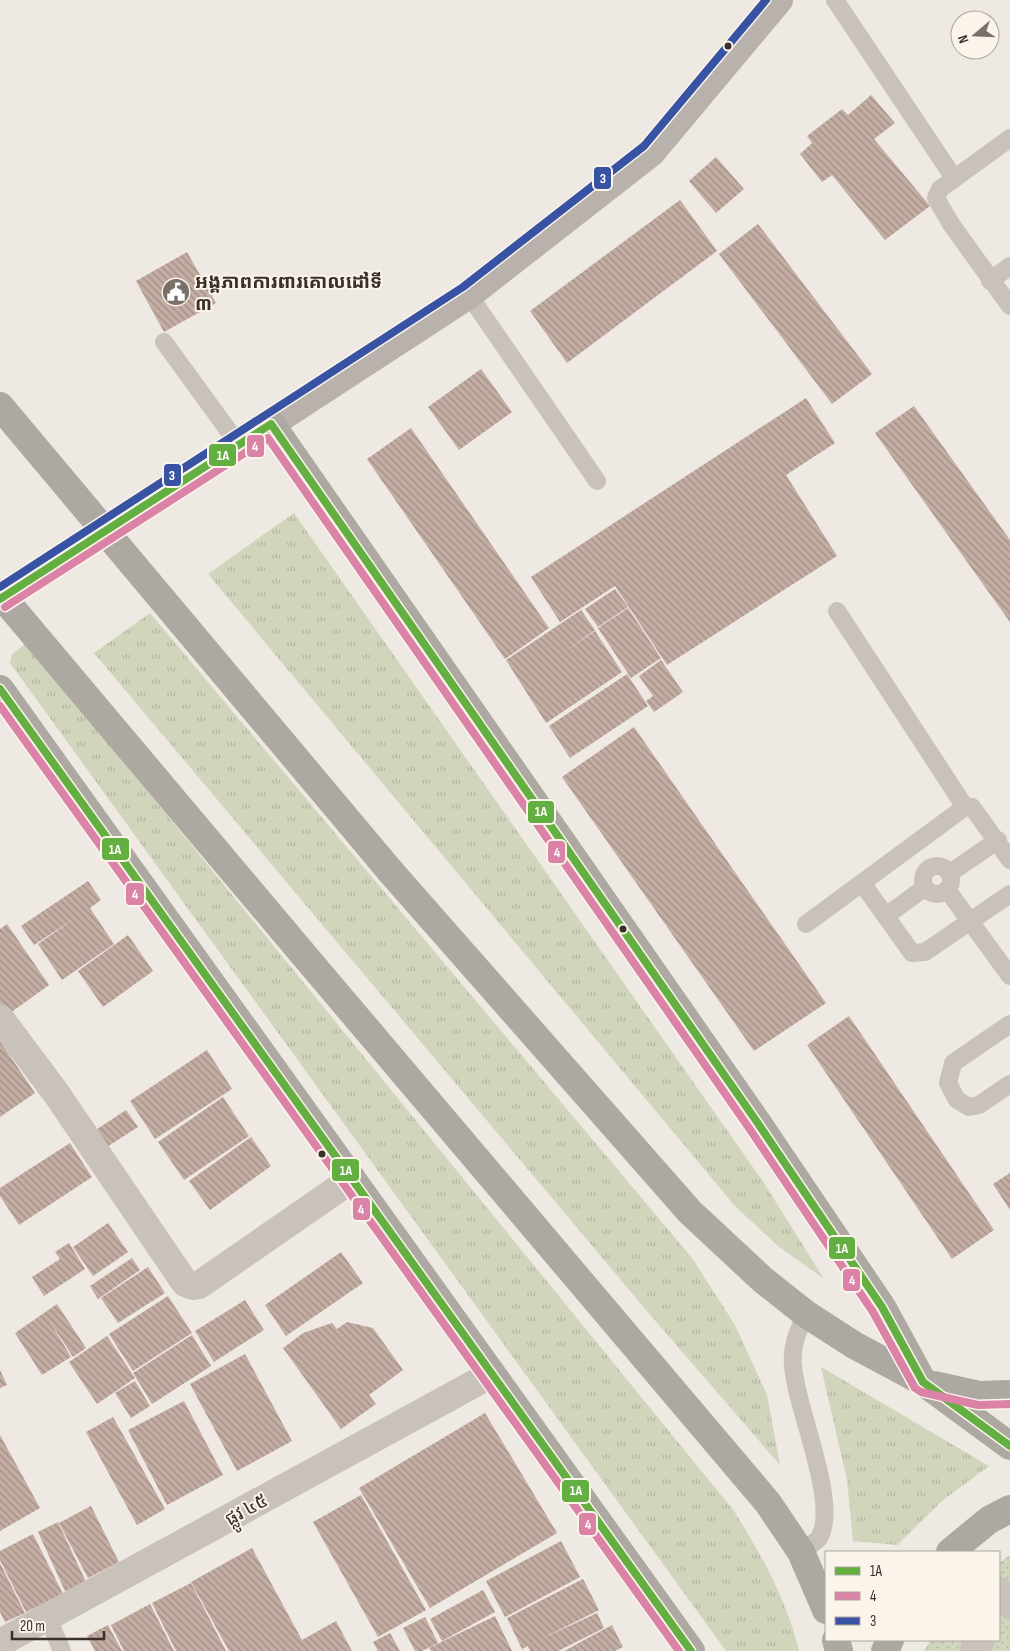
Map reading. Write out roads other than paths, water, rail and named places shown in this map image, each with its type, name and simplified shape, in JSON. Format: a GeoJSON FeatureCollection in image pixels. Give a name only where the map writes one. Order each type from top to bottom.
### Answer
{"type":"FeatureCollection","features":[{"type":"Feature","properties":{"kind":"highway"},"geometry":{"type":"LineString","coordinates":[[0,406],[391,872],[690,1212],[763,1280],[806,1314],[854,1345],[923,1382],[1010,1446]]}},
{"type":"Feature","properties":{"kind":"highway"},"geometry":{"type":"LineString","coordinates":[[0,599],[271,424],[757,1122],[882,1307],[923,1382],[978,1395],[1010,1394]]}},
{"type":"Feature","properties":{"kind":"highway"},"geometry":{"type":"LineString","coordinates":[[0,594],[768,1503],[801,1552],[825,1608]]}},
{"type":"Feature","properties":{"kind":"highway"},"geometry":{"type":"LineString","coordinates":[[0,689],[691,1651]]}},
{"type":"Feature","properties":{"kind":"highway"},"geometry":{"type":"LineString","coordinates":[[960,1549],[989,1520],[1010,1509]]}},
{"type":"Feature","properties":{"kind":"main road"},"geometry":{"type":"LineString","coordinates":[[271,424],[469,295],[651,153],[779,0]]}},
{"type":"Feature","properties":{"kind":"street"},"geometry":{"type":"LineString","coordinates":[[0,1018],[56,1093],[185,1283],[193,1286],[199,1285],[352,1179]]}},
{"type":"Feature","properties":{"kind":"street","name":"ផ្លូវ ៤៥"},"geometry":{"type":"LineString","coordinates":[[0,1643],[492,1374]]}},
{"type":"Feature","properties":{"kind":"street"},"geometry":{"type":"LineString","coordinates":[[1000,1592],[1010,1607],[1000,1619]]}},
{"type":"Feature","properties":{"kind":"lane"},"geometry":{"type":"LineString","coordinates":[[835,0],[954,178]]}},
{"type":"Feature","properties":{"kind":"lane"},"geometry":{"type":"LineString","coordinates":[[1010,138],[940,189],[936,198],[940,208],[990,281],[1010,306]]}},
{"type":"Feature","properties":{"kind":"lane"},"geometry":{"type":"LineString","coordinates":[[990,281],[1010,266]]}},
{"type":"Feature","properties":{"kind":"lane"},"geometry":{"type":"LineString","coordinates":[[469,295],[597,481]]}},
{"type":"Feature","properties":{"kind":"lane"},"geometry":{"type":"LineString","coordinates":[[164,342],[239,445]]}},
{"type":"Feature","properties":{"kind":"lane"},"geometry":{"type":"LineString","coordinates":[[837,610],[965,807]]}},
{"type":"Feature","properties":{"kind":"lane"},"geometry":{"type":"LineString","coordinates":[[806,924],[965,807],[972,807],[998,840],[1010,860]]}},
{"type":"Feature","properties":{"kind":"lane"},"geometry":{"type":"LineString","coordinates":[[950,873],[998,840]]}},
{"type":"Feature","properties":{"kind":"lane"},"geometry":{"type":"LineString","coordinates":[[912,845],[928,868]]}},
{"type":"Feature","properties":{"kind":"lane"},"geometry":{"type":"LineString","coordinates":[[940,866],[950,873],[952,884],[948,891],[934,895],[924,888],[922,877],[928,868],[940,866]]}},
{"type":"Feature","properties":{"kind":"lane"},"geometry":{"type":"LineString","coordinates":[[862,882],[912,953],[920,954],[1010,894]]}},
{"type":"Feature","properties":{"kind":"lane"},"geometry":{"type":"LineString","coordinates":[[886,916],[924,888]]}},
{"type":"Feature","properties":{"kind":"lane"},"geometry":{"type":"LineString","coordinates":[[948,891],[1010,976]]}},
{"type":"Feature","properties":{"kind":"lane"},"geometry":{"type":"LineString","coordinates":[[1010,1024],[952,1063],[948,1083],[957,1100],[969,1107],[979,1105],[1010,1084]]}},
{"type":"Feature","properties":{"kind":"lane"},"geometry":{"type":"LineString","coordinates":[[801,1552],[818,1538],[824,1517],[822,1485],[792,1364],[795,1336],[806,1314]]}},
{"type":"Feature","properties":{"kind":"lane"},"geometry":{"type":"LineString","coordinates":[[48,1618],[62,1651]]}},
{"type":"Feature","properties":{"kind":"place","name":"អង្គភាពការពារគោលដៅទី ៣"},"geometry":{"type":"Point","coordinates":[176,292]}}]}
